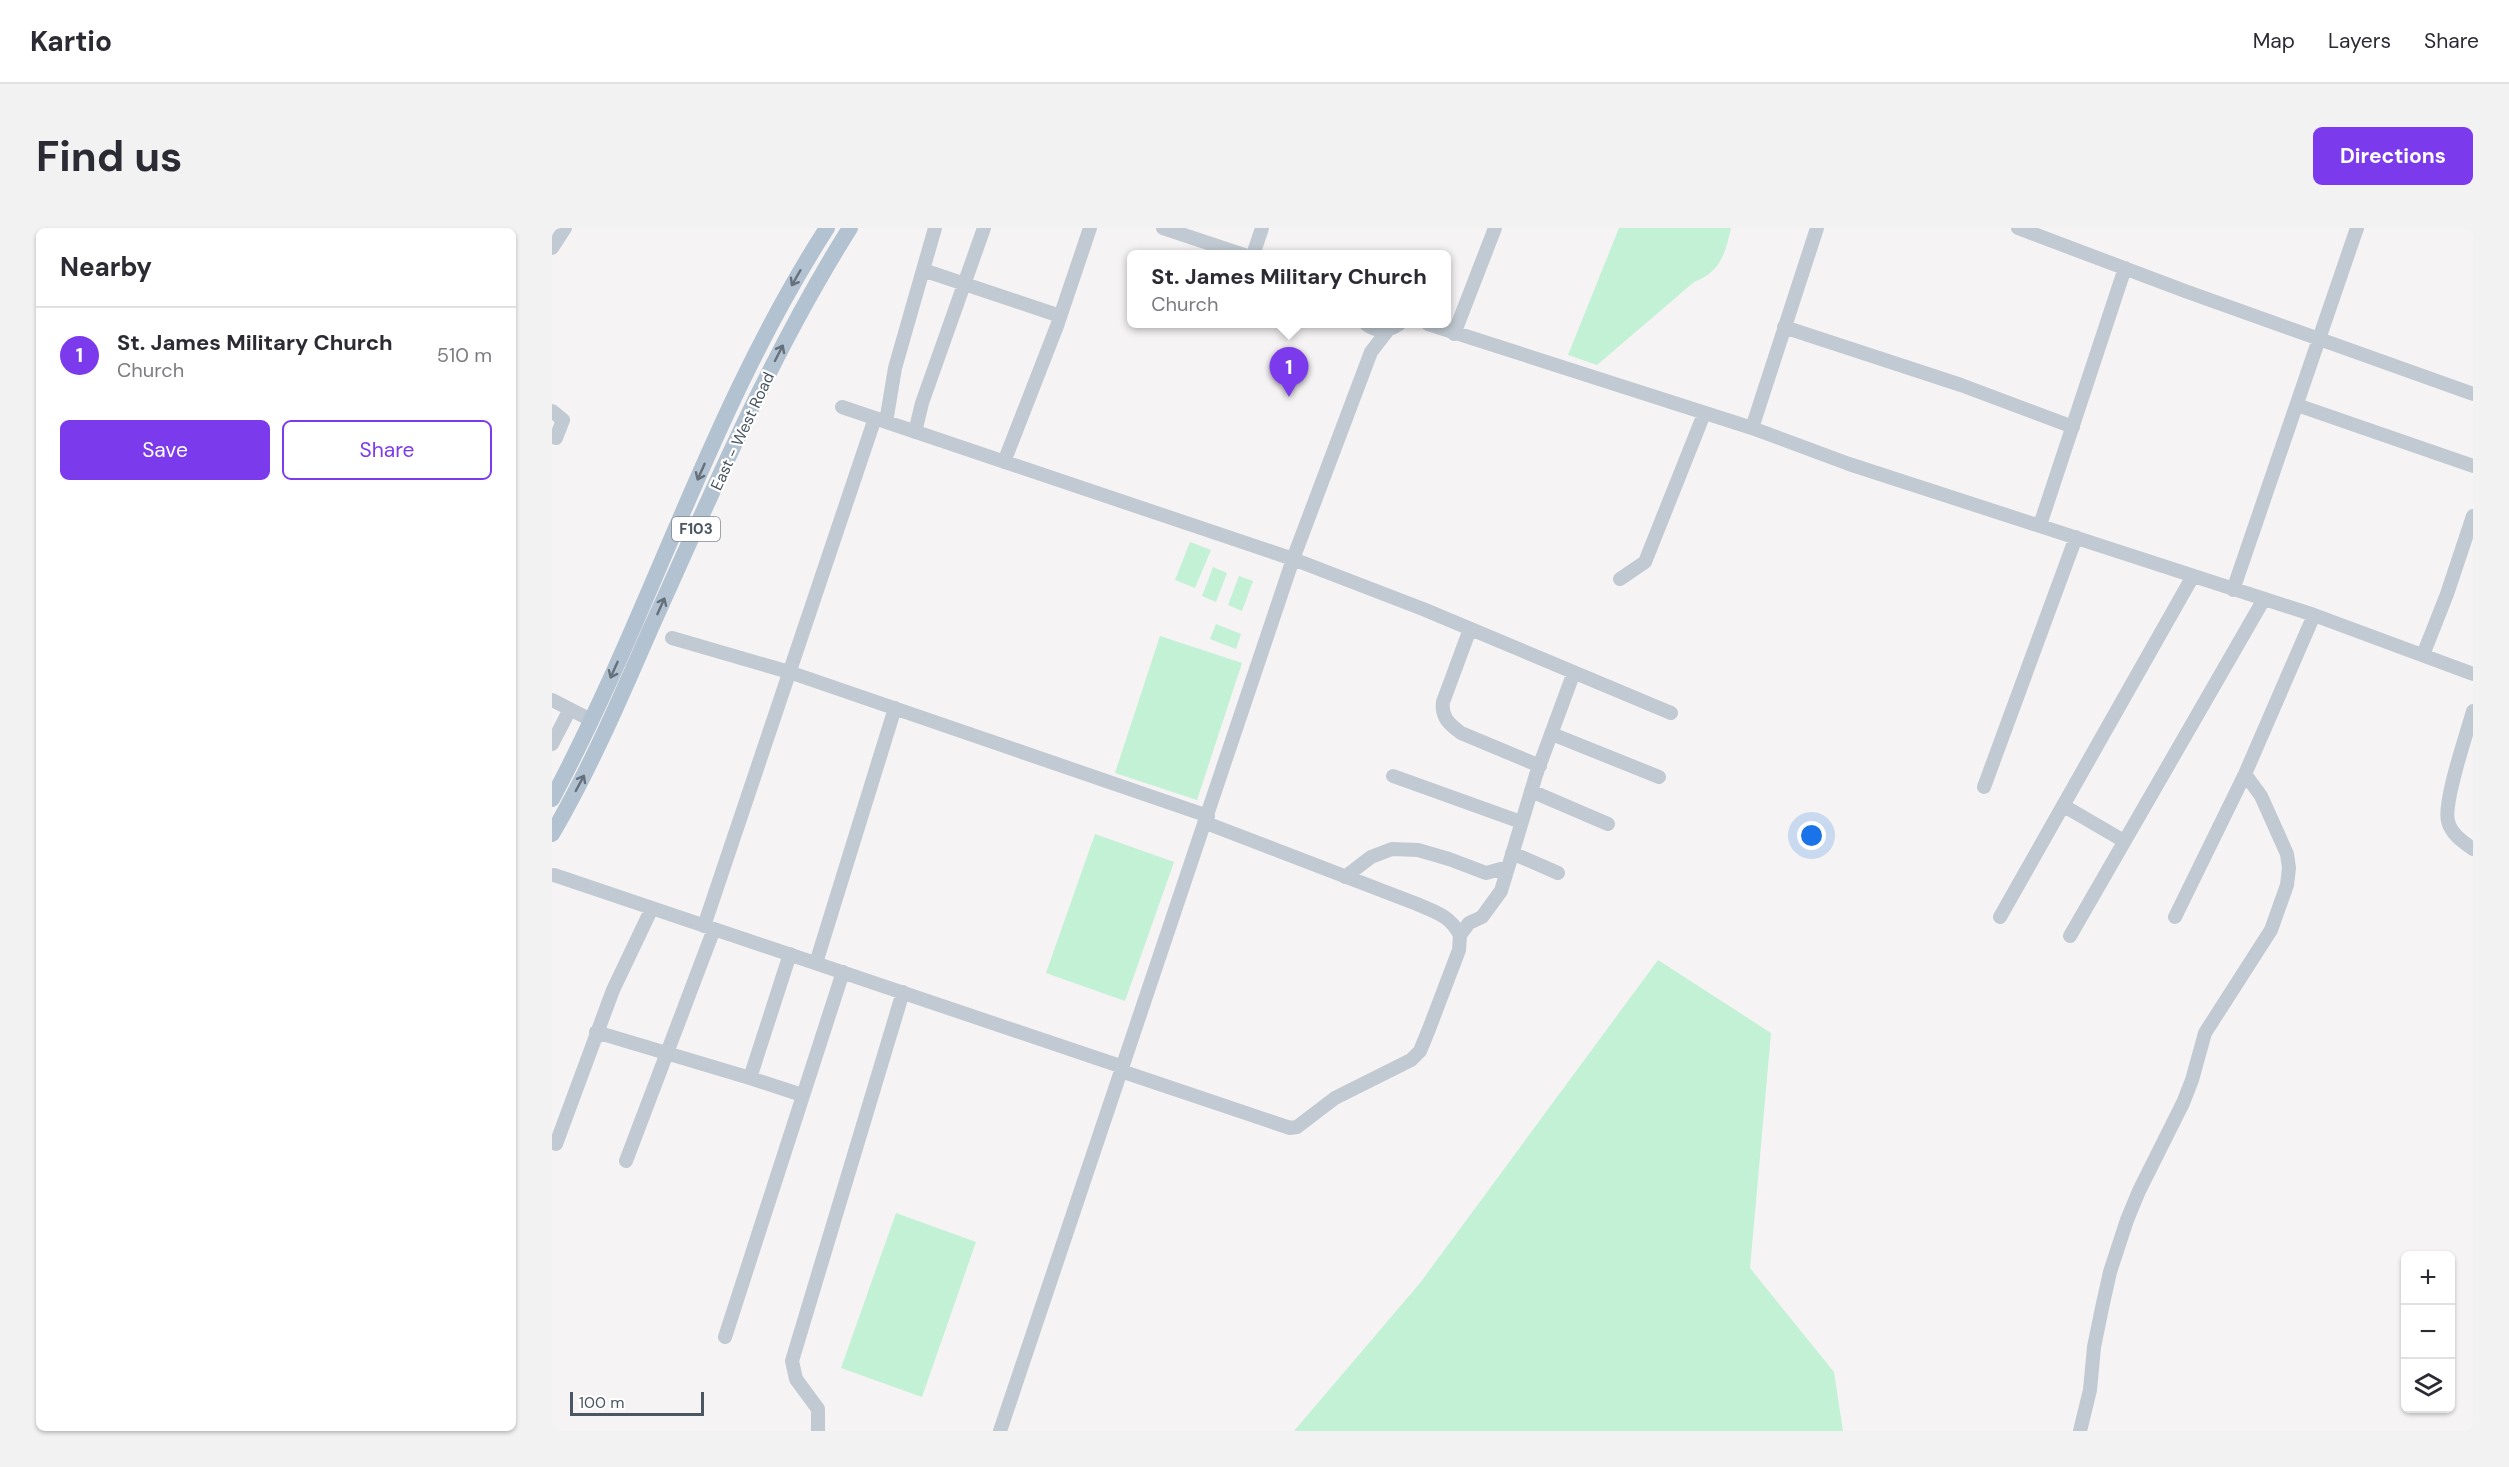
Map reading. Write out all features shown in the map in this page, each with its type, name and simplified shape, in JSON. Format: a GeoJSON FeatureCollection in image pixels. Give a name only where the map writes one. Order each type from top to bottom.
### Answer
{"type":"FeatureCollection","features":[{"type":"Feature","properties":{"kind":"main road","name":"East - West Road"},"geometry":{"type":"LineString","coordinates":[[552,799],[591,720],[716,438],[760,345],[826,228]]}},
{"type":"Feature","properties":{"kind":"main road","name":"East - West Road"},"geometry":{"type":"LineString","coordinates":[[552,834],[590,764],[733,445],[806,301],[850,228]]}},
{"type":"Feature","properties":{"kind":"main road"},"geometry":{"type":"LineString","coordinates":[[716,438],[733,445]]}},
{"type":"Feature","properties":{"kind":"street"},"geometry":{"type":"LineString","coordinates":[[552,248],[565,228]]}},
{"type":"Feature","properties":{"kind":"street"},"geometry":{"type":"LineString","coordinates":[[626,1161],[666,1055],[709,927],[789,672],[880,420],[935,228]]}},
{"type":"Feature","properties":{"kind":"street"},"geometry":{"type":"LineString","coordinates":[[915,432],[922,403],[984,228]]}},
{"type":"Feature","properties":{"kind":"street"},"geometry":{"type":"LineString","coordinates":[[1004,462],[1060,316],[1090,228]]}},
{"type":"Feature","properties":{"kind":"street"},"geometry":{"type":"LineString","coordinates":[[1163,228],[1229,250]]}},
{"type":"Feature","properties":{"kind":"street"},"geometry":{"type":"LineString","coordinates":[[1255,250],[1262,228]]}},
{"type":"Feature","properties":{"kind":"street"},"geometry":{"type":"LineString","coordinates":[[1454,334],[1495,228]]}},
{"type":"Feature","properties":{"kind":"street"},"geometry":{"type":"LineString","coordinates":[[1752,428],[1817,228]]}},
{"type":"Feature","properties":{"kind":"street"},"geometry":{"type":"LineString","coordinates":[[2018,228],[2473,394]]}},
{"type":"Feature","properties":{"kind":"street"},"geometry":{"type":"LineString","coordinates":[[2233,590],[2357,228]]}},
{"type":"Feature","properties":{"kind":"street"},"geometry":{"type":"LineString","coordinates":[[2040,525],[2125,268]]}},
{"type":"Feature","properties":{"kind":"street"},"geometry":{"type":"LineString","coordinates":[[923,270],[1060,316]]}},
{"type":"Feature","properties":{"kind":"street"},"geometry":{"type":"LineString","coordinates":[[1784,327],[1961,385],[2073,427]]}},
{"type":"Feature","properties":{"kind":"street"},"geometry":{"type":"LineString","coordinates":[[1368,328],[1371,352]]}},
{"type":"Feature","properties":{"kind":"street"},"geometry":{"type":"LineString","coordinates":[[1000,1431],[1293,559],[1371,352],[1392,328]]}},
{"type":"Feature","properties":{"kind":"street"},"geometry":{"type":"LineString","coordinates":[[1438,328],[1752,428],[1849,464],[2314,615],[2473,674]]}},
{"type":"Feature","properties":{"kind":"street"},"geometry":{"type":"LineString","coordinates":[[2297,405],[2473,466]]}},
{"type":"Feature","properties":{"kind":"street"},"geometry":{"type":"LineString","coordinates":[[842,407],[1293,559],[1470,629],[1671,713]]}},
{"type":"Feature","properties":{"kind":"street"},"geometry":{"type":"LineString","coordinates":[[552,411],[562,420],[556,438]]}},
{"type":"Feature","properties":{"kind":"street"},"geometry":{"type":"LineString","coordinates":[[1620,579],[1645,562],[1704,414]]}},
{"type":"Feature","properties":{"kind":"street"},"geometry":{"type":"LineString","coordinates":[[2423,655],[2447,594],[2473,516]]}},
{"type":"Feature","properties":{"kind":"street"},"geometry":{"type":"LineString","coordinates":[[1984,787],[2076,537]]}},
{"type":"Feature","properties":{"kind":"street"},"geometry":{"type":"LineString","coordinates":[[2000,917],[2193,576]]}},
{"type":"Feature","properties":{"kind":"street"},"geometry":{"type":"LineString","coordinates":[[2070,936],[2264,599]]}},
{"type":"Feature","properties":{"kind":"street"},"geometry":{"type":"LineString","coordinates":[[2175,917],[2245,774],[2314,615]]}},
{"type":"Feature","properties":{"kind":"street"},"geometry":{"type":"LineString","coordinates":[[1470,629],[1443,702],[1442,712],[1450,725],[1461,733],[1540,766]]}},
{"type":"Feature","properties":{"kind":"street"},"geometry":{"type":"LineString","coordinates":[[554,875],[903,992],[1290,1128],[1297,1127],[1335,1098],[1399,1068],[1420,1051],[1459,950],[1460,935],[1454,924],[1446,917],[1207,819],[789,672],[672,638]]}},
{"type":"Feature","properties":{"kind":"street"},"geometry":{"type":"LineString","coordinates":[[1460,935],[1469,923],[1482,917],[1501,891],[1531,791],[1574,672]]}},
{"type":"Feature","properties":{"kind":"street"},"geometry":{"type":"LineString","coordinates":[[552,700],[591,720]]}},
{"type":"Feature","properties":{"kind":"street"},"geometry":{"type":"LineString","coordinates":[[816,963],[895,708]]}},
{"type":"Feature","properties":{"kind":"street"},"geometry":{"type":"LineString","coordinates":[[552,744],[570,709]]}},
{"type":"Feature","properties":{"kind":"street"},"geometry":{"type":"LineString","coordinates":[[2473,711],[2449,800],[2447,819],[2452,831],[2473,849]]}},
{"type":"Feature","properties":{"kind":"street"},"geometry":{"type":"LineString","coordinates":[[1552,734],[1659,777]]}},
{"type":"Feature","properties":{"kind":"street"},"geometry":{"type":"LineString","coordinates":[[2080,1431],[2090,1390],[2094,1347],[2104,1299],[2127,1220],[2189,1088],[2205,1033],[2271,930],[2287,885],[2289,868],[2287,854],[2261,796],[2245,774]]}},
{"type":"Feature","properties":{"kind":"street"},"geometry":{"type":"LineString","coordinates":[[1393,776],[1521,822]]}},
{"type":"Feature","properties":{"kind":"street"},"geometry":{"type":"LineString","coordinates":[[1531,791],[1608,824]]}},
{"type":"Feature","properties":{"kind":"street"},"geometry":{"type":"LineString","coordinates":[[2064,806],[2124,841]]}},
{"type":"Feature","properties":{"kind":"street"},"geometry":{"type":"LineString","coordinates":[[1345,877],[1371,857],[1392,849],[1418,850],[1486,873],[1510,860],[1558,873]]}},
{"type":"Feature","properties":{"kind":"street"},"geometry":{"type":"LineString","coordinates":[[556,1144],[613,990],[652,908]]}},
{"type":"Feature","properties":{"kind":"street"},"geometry":{"type":"LineString","coordinates":[[750,1078],[790,954]]}},
{"type":"Feature","properties":{"kind":"street"},"geometry":{"type":"LineString","coordinates":[[725,1337],[843,972]]}},
{"type":"Feature","properties":{"kind":"street"},"geometry":{"type":"LineString","coordinates":[[818,1431],[818,1409],[796,1379],[792,1361],[903,992]]}},
{"type":"Feature","properties":{"kind":"street"},"geometry":{"type":"LineString","coordinates":[[596,1032],[802,1095]]}},
{"type":"Feature","properties":{"kind":"green space"},"geometry":{"type":"Polygon","coordinates":[[[1619,228],[1731,228],[1724,254],[1716,268],[1694,282],[1597,365],[1568,355],[1619,228]]]}},
{"type":"Feature","properties":{"kind":"green space"},"geometry":{"type":"Polygon","coordinates":[[[1190,542],[1211,550],[1195,588],[1175,580],[1190,542]]]}},
{"type":"Feature","properties":{"kind":"green space"},"geometry":{"type":"Polygon","coordinates":[[[1213,567],[1227,573],[1216,602],[1202,596],[1213,567]]]}},
{"type":"Feature","properties":{"kind":"green space"},"geometry":{"type":"Polygon","coordinates":[[[1239,576],[1253,581],[1242,611],[1228,605],[1239,576]]]}},
{"type":"Feature","properties":{"kind":"green space"},"geometry":{"type":"Polygon","coordinates":[[[1216,624],[1241,634],[1236,649],[1210,639],[1216,624]]]}},
{"type":"Feature","properties":{"kind":"green space"},"geometry":{"type":"Polygon","coordinates":[[[1160,636],[1242,663],[1197,800],[1115,773],[1160,636]]]}},
{"type":"Feature","properties":{"kind":"green space"},"geometry":{"type":"Polygon","coordinates":[[[1095,834],[1174,862],[1125,1001],[1046,973],[1095,834]]]}},
{"type":"Feature","properties":{"kind":"green space"},"geometry":{"type":"Polygon","coordinates":[[[1658,960],[1771,1033],[1750,1268],[1834,1372],[1843,1431],[1294,1431],[1420,1283],[1658,960]]]}},
{"type":"Feature","properties":{"kind":"green space"},"geometry":{"type":"Polygon","coordinates":[[[896,1213],[976,1242],[922,1397],[841,1368],[896,1213]]]}},
{"type":"Feature","properties":{"kind":"place","name":"St. James Military Church"},"geometry":{"type":"Point","coordinates":[1289,397]}}]}
